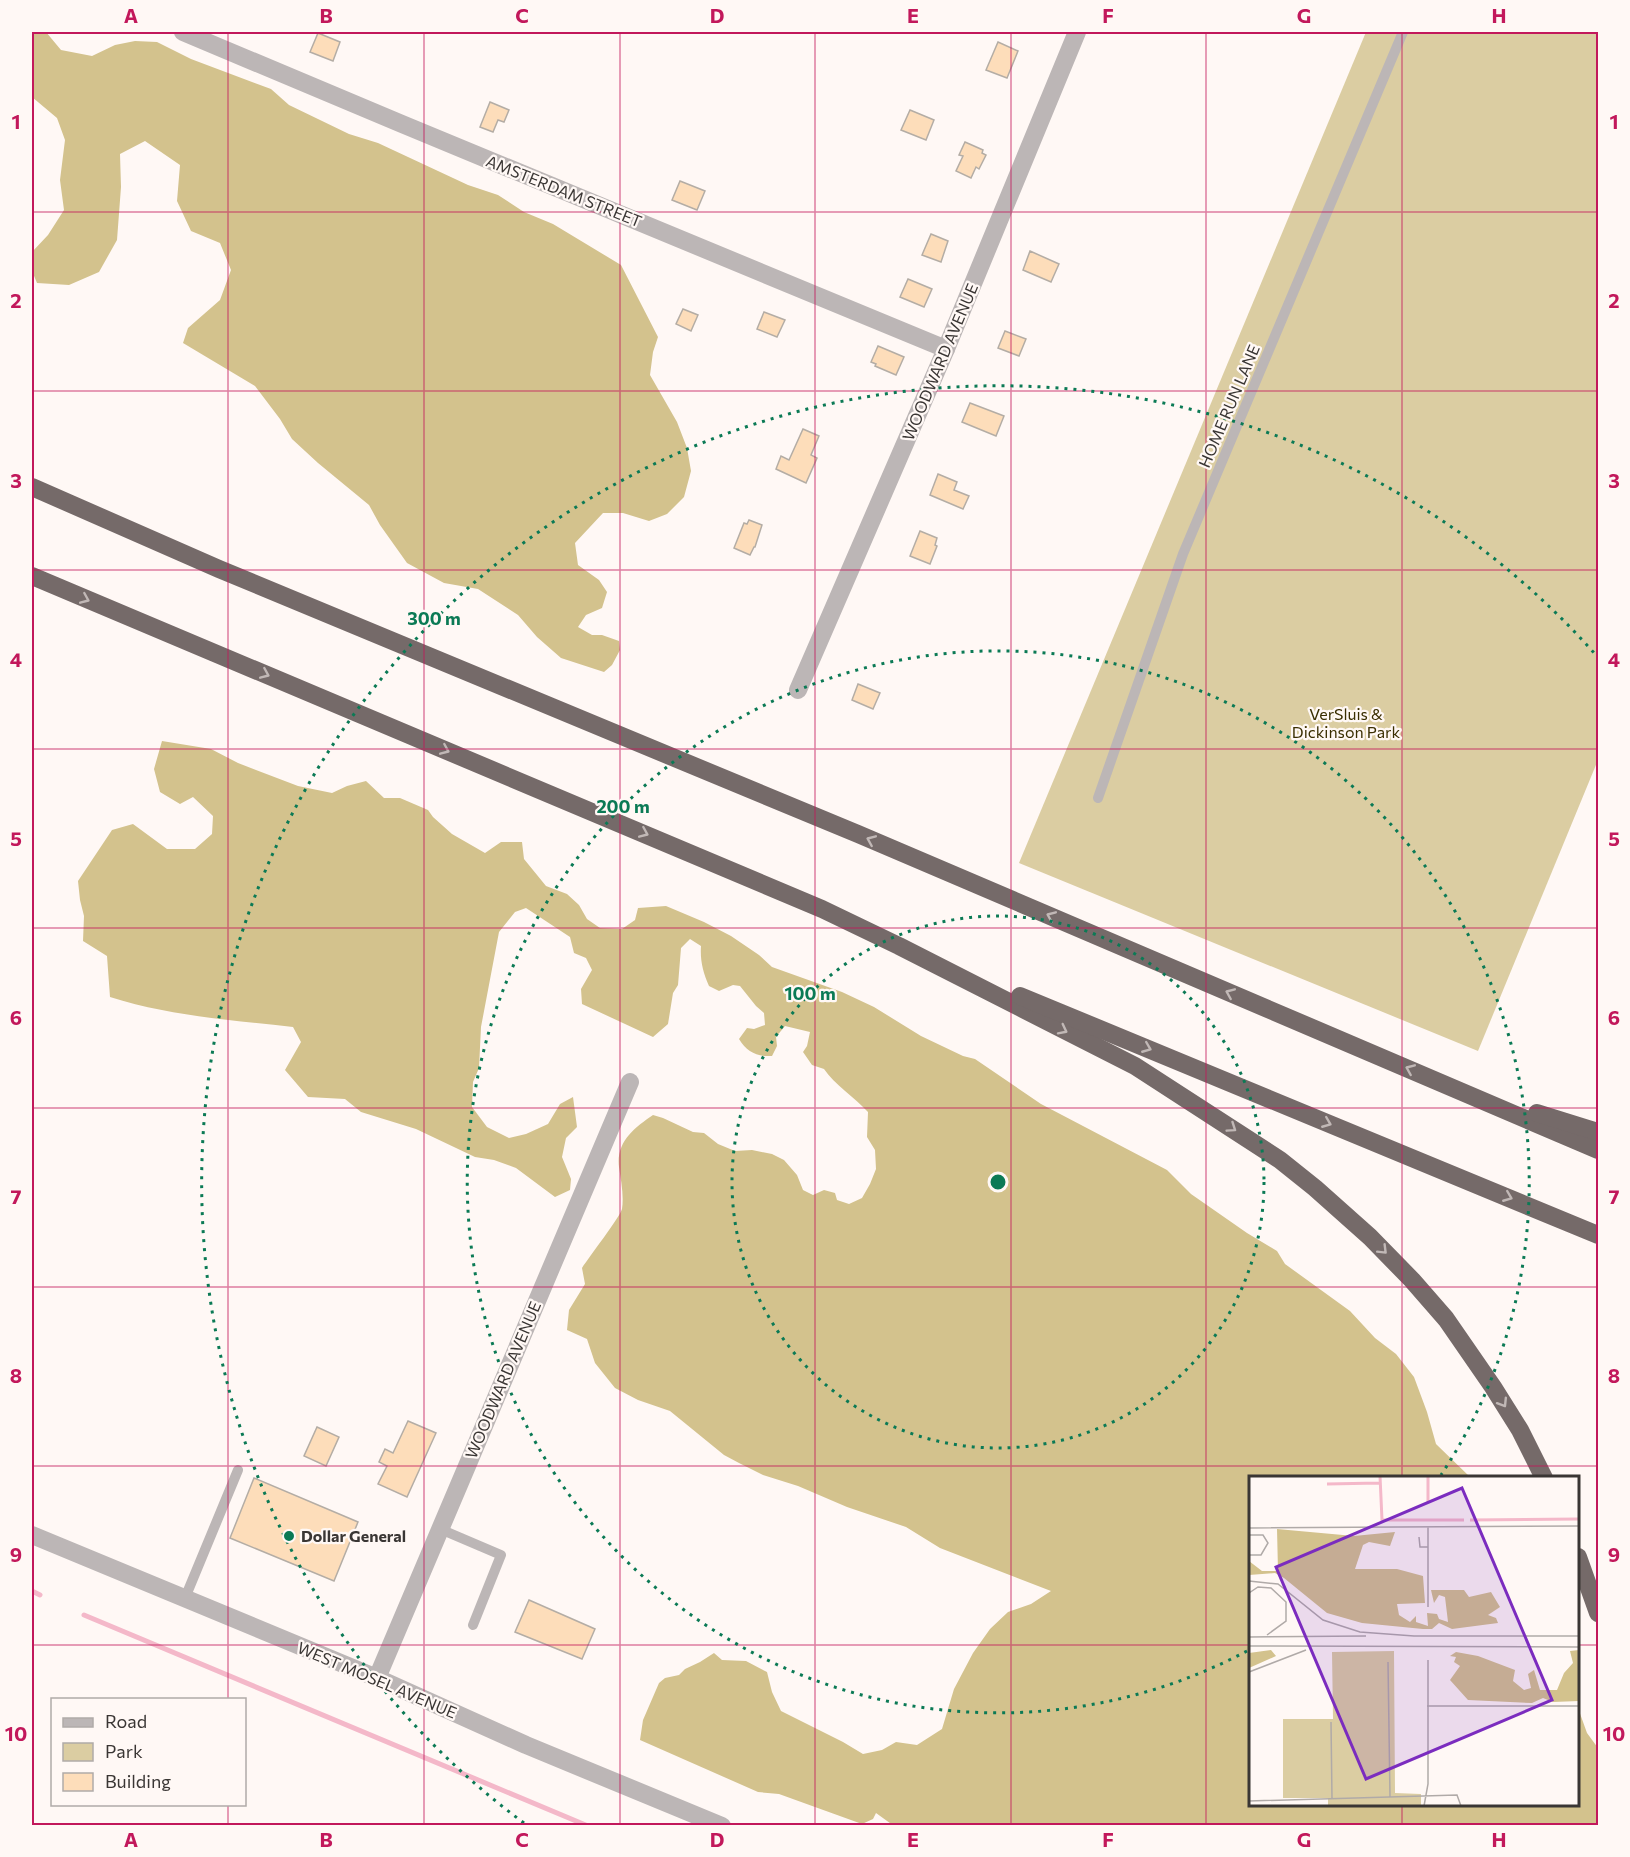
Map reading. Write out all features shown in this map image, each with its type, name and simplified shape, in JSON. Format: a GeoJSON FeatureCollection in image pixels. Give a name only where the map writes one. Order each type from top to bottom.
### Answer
{"type":"FeatureCollection","features":[{"type":"Feature","properties":{"kind":"highway"},"geometry":{"type":"LineString","coordinates":[[32,487],[219,569],[847,830],[1599,1150]]}},
{"type":"Feature","properties":{"kind":"highway"},"geometry":{"type":"LineString","coordinates":[[32,576],[822,909],[1135,1066],[1280,1160],[1370,1237],[1446,1319],[1520,1430],[1543,1476]]}},
{"type":"Feature","properties":{"kind":"highway"},"geometry":{"type":"LineString","coordinates":[[899,946],[1599,1234]]}},
{"type":"Feature","properties":{"kind":"highway"},"geometry":{"type":"LineString","coordinates":[[1442,1083],[1599,1132]]}},
{"type":"Feature","properties":{"kind":"highway"},"geometry":{"type":"LineString","coordinates":[[1579,1560],[1599,1613]]}},
{"type":"Feature","properties":{"kind":"street","name":"AMSTERDAM STREET"},"geometry":{"type":"LineString","coordinates":[[183,32],[946,349]]}},
{"type":"Feature","properties":{"kind":"street","name":"WOODWARD AVENUE"},"geometry":{"type":"LineString","coordinates":[[798,690],[946,349],[1077,32]]}},
{"type":"Feature","properties":{"kind":"street","name":"WOODWARD AVENUE"},"geometry":{"type":"LineString","coordinates":[[377,1678],[630,1082]]}},
{"type":"Feature","properties":{"kind":"street","name":"WEST MOSEL AVENUE"},"geometry":{"type":"LineString","coordinates":[[32,1534],[377,1678],[526,1745],[722,1826]]}},
{"type":"Feature","properties":{"kind":"lane","name":"HOME RUN LANE"},"geometry":{"type":"LineString","coordinates":[[1098,798],[1183,554],[1403,32]]}},
{"type":"Feature","properties":{"kind":"lane"},"geometry":{"type":"LineString","coordinates":[[185,1598],[237,1470]]}},
{"type":"Feature","properties":{"kind":"lane"},"geometry":{"type":"LineString","coordinates":[[440,1529],[501,1555],[473,1625]]}},
{"type":"Feature","properties":{"kind":"green space","name":"VerSluis & Dickinson Park"},"geometry":{"type":"Polygon","coordinates":[[[1366,32],[1598,32],[1598,760],[1478,1051],[1019,863],[1366,32]]]}},
{"type":"Feature","properties":{"kind":"shaded area"},"geometry":{"type":"Polygon","coordinates":[[[32,32],[46,32],[61,50],[92,56],[115,45],[135,41],[157,42],[191,59],[271,89],[289,105],[349,134],[378,143],[468,185],[498,195],[524,212],[553,224],[621,265],[658,337],[653,352],[650,375],[677,422],[687,448],[691,471],[684,497],[667,514],[649,521],[623,513],[603,513],[575,543],[578,565],[599,580],[607,592],[602,608],[586,615],[578,627],[592,635],[602,635],[619,641],[620,650],[612,665],[604,672],[561,658],[537,637],[518,615],[478,589],[444,583],[407,563],[369,505],[292,439],[255,386],[183,343],[188,328],[220,300],[231,270],[220,243],[191,231],[177,201],[180,165],[145,141],[120,154],[121,187],[117,240],[99,272],[69,285],[37,283],[32,271],[32,252],[48,235],[64,210],[60,180],[65,140],[57,118],[32,97],[32,32]]]}},
{"type":"Feature","properties":{"kind":"shaded area"},"geometry":{"type":"Polygon","coordinates":[[[162,741],[211,749],[238,763],[298,786],[332,793],[366,781],[384,798],[400,798],[428,810],[452,834],[485,853],[501,842],[522,842],[524,859],[546,886],[567,894],[579,905],[587,919],[600,928],[622,929],[635,920],[638,908],[666,906],[704,922],[731,936],[772,967],[842,992],[874,1007],[921,1036],[963,1056],[975,1059],[1041,1104],[1167,1170],[1191,1194],[1277,1251],[1285,1264],[1350,1311],[1375,1338],[1396,1354],[1414,1377],[1436,1444],[1469,1476],[1249,1476],[1249,1806],[1579,1806],[1579,1711],[1587,1733],[1598,1748],[1598,1825],[894,1826],[876,1813],[873,1819],[862,1824],[779,1794],[758,1792],[640,1740],[643,1720],[659,1683],[665,1678],[679,1675],[685,1669],[714,1653],[722,1660],[746,1661],[767,1672],[772,1692],[781,1711],[863,1754],[882,1750],[896,1742],[917,1745],[942,1729],[954,1689],[973,1653],[990,1629],[1008,1612],[1031,1604],[1051,1591],[940,1548],[906,1527],[763,1475],[724,1455],[670,1411],[638,1400],[615,1388],[595,1363],[587,1339],[567,1330],[569,1310],[585,1284],[582,1268],[622,1209],[620,1150],[628,1136],[646,1120],[653,1115],[663,1118],[693,1132],[704,1133],[718,1144],[735,1151],[752,1150],[772,1154],[784,1160],[797,1175],[803,1190],[813,1195],[824,1190],[835,1193],[837,1200],[849,1204],[862,1198],[876,1169],[875,1150],[867,1137],[868,1112],[824,1069],[812,1065],[803,1052],[810,1032],[785,1026],[776,1037],[777,1046],[772,1056],[762,1056],[745,1047],[739,1039],[747,1028],[754,1029],[765,1025],[764,1013],[740,986],[733,985],[719,991],[709,986],[702,966],[701,946],[690,939],[681,948],[678,985],[673,993],[668,1024],[653,1037],[582,1004],[581,989],[592,970],[586,958],[574,953],[570,937],[526,908],[515,912],[499,932],[481,1027],[479,1068],[473,1082],[472,1107],[487,1127],[509,1138],[526,1134],[548,1124],[560,1104],[573,1097],[577,1127],[566,1138],[562,1157],[571,1179],[570,1190],[555,1197],[516,1168],[494,1160],[475,1157],[416,1129],[361,1112],[345,1099],[308,1097],[285,1070],[301,1042],[293,1027],[178,1013],[110,997],[107,956],[83,941],[84,916],[78,881],[112,830],[133,824],[167,849],[195,849],[212,834],[213,816],[193,797],[180,804],[160,792],[154,769],[162,741]]]}},
{"type":"Feature","properties":{"kind":"building"},"geometry":{"type":"Polygon","coordinates":[[[318,33],[340,42],[333,61],[310,52],[318,33]]]}},
{"type":"Feature","properties":{"kind":"building"},"geometry":{"type":"Polygon","coordinates":[[[998,42],[1018,51],[1007,78],[986,70],[998,42]]]}},
{"type":"Feature","properties":{"kind":"building"},"geometry":{"type":"Polygon","coordinates":[[[490,102],[509,110],[504,122],[498,120],[493,132],[480,127],[490,102]]]}},
{"type":"Feature","properties":{"kind":"building"},"geometry":{"type":"Polygon","coordinates":[[[910,110],[934,120],[926,140],[901,130],[910,110]]]}},
{"type":"Feature","properties":{"kind":"building"},"geometry":{"type":"Polygon","coordinates":[[[965,142],[983,150],[982,153],[986,155],[979,169],[976,167],[971,178],[956,171],[963,156],[959,155],[965,142]]]}},
{"type":"Feature","properties":{"kind":"building"},"geometry":{"type":"Polygon","coordinates":[[[680,181],[705,191],[697,210],[672,200],[680,181]]]}},
{"type":"Feature","properties":{"kind":"building"},"geometry":{"type":"Polygon","coordinates":[[[931,234],[948,241],[941,262],[922,255],[931,234]]]}},
{"type":"Feature","properties":{"kind":"building"},"geometry":{"type":"Polygon","coordinates":[[[1030,251],[1059,264],[1051,282],[1023,270],[1030,251]]]}},
{"type":"Feature","properties":{"kind":"building"},"geometry":{"type":"Polygon","coordinates":[[[908,279],[932,289],[924,307],[900,297],[908,279]]]}},
{"type":"Feature","properties":{"kind":"building"},"geometry":{"type":"Polygon","coordinates":[[[683,309],[698,315],[691,331],[676,324],[683,309]]]}},
{"type":"Feature","properties":{"kind":"building"},"geometry":{"type":"Polygon","coordinates":[[[764,312],[785,320],[777,337],[757,329],[764,312]]]}},
{"type":"Feature","properties":{"kind":"building"},"geometry":{"type":"Polygon","coordinates":[[[1005,331],[1026,339],[1019,356],[998,348],[1005,331]]]}},
{"type":"Feature","properties":{"kind":"building"},"geometry":{"type":"Polygon","coordinates":[[[878,346],[904,357],[896,375],[871,362],[878,346]]]}},
{"type":"Feature","properties":{"kind":"building"},"geometry":{"type":"Polygon","coordinates":[[[970,403],[1004,416],[996,436],[962,422],[970,403]]]}},
{"type":"Feature","properties":{"kind":"building"},"geometry":{"type":"Polygon","coordinates":[[[803,429],[819,436],[811,455],[817,458],[806,483],[776,469],[781,456],[789,460],[803,429]]]}},
{"type":"Feature","properties":{"kind":"building"},"geometry":{"type":"Polygon","coordinates":[[[938,474],[957,482],[954,490],[969,496],[963,509],[930,495],[938,474]]]}},
{"type":"Feature","properties":{"kind":"building"},"geometry":{"type":"Polygon","coordinates":[[[749,520],[762,525],[750,555],[734,548],[744,523],[747,524],[749,520]]]}},
{"type":"Feature","properties":{"kind":"building"},"geometry":{"type":"Polygon","coordinates":[[[920,531],[937,538],[935,545],[937,546],[930,564],[910,556],[920,531]]]}},
{"type":"Feature","properties":{"kind":"building"},"geometry":{"type":"Polygon","coordinates":[[[858,684],[880,693],[873,709],[852,700],[858,684]]]}},
{"type":"Feature","properties":{"kind":"building"},"geometry":{"type":"Polygon","coordinates":[[[408,1421],[436,1433],[407,1497],[378,1484],[387,1466],[379,1462],[385,1449],[393,1453],[408,1421]]]}},
{"type":"Feature","properties":{"kind":"building"},"geometry":{"type":"Polygon","coordinates":[[[317,1427],[339,1437],[326,1466],[304,1456],[317,1427]]]}},
{"type":"Feature","properties":{"kind":"building"},"geometry":{"type":"Polygon","coordinates":[[[254,1478],[358,1522],[334,1581],[230,1538],[254,1478]]]}},
{"type":"Feature","properties":{"kind":"building"},"geometry":{"type":"Polygon","coordinates":[[[529,1600],[595,1629],[582,1659],[515,1632],[529,1600]]]}},
{"type":"Feature","properties":{"kind":"waterway"},"geometry":{"type":"LineString","coordinates":[[32,1591],[40,1595]]}},
{"type":"Feature","properties":{"kind":"waterway"},"geometry":{"type":"LineString","coordinates":[[84,1615],[588,1826]]}},
{"type":"Feature","properties":{"kind":"place","name":"Dollar General"},"geometry":{"type":"Point","coordinates":[289,1536]}}]}
